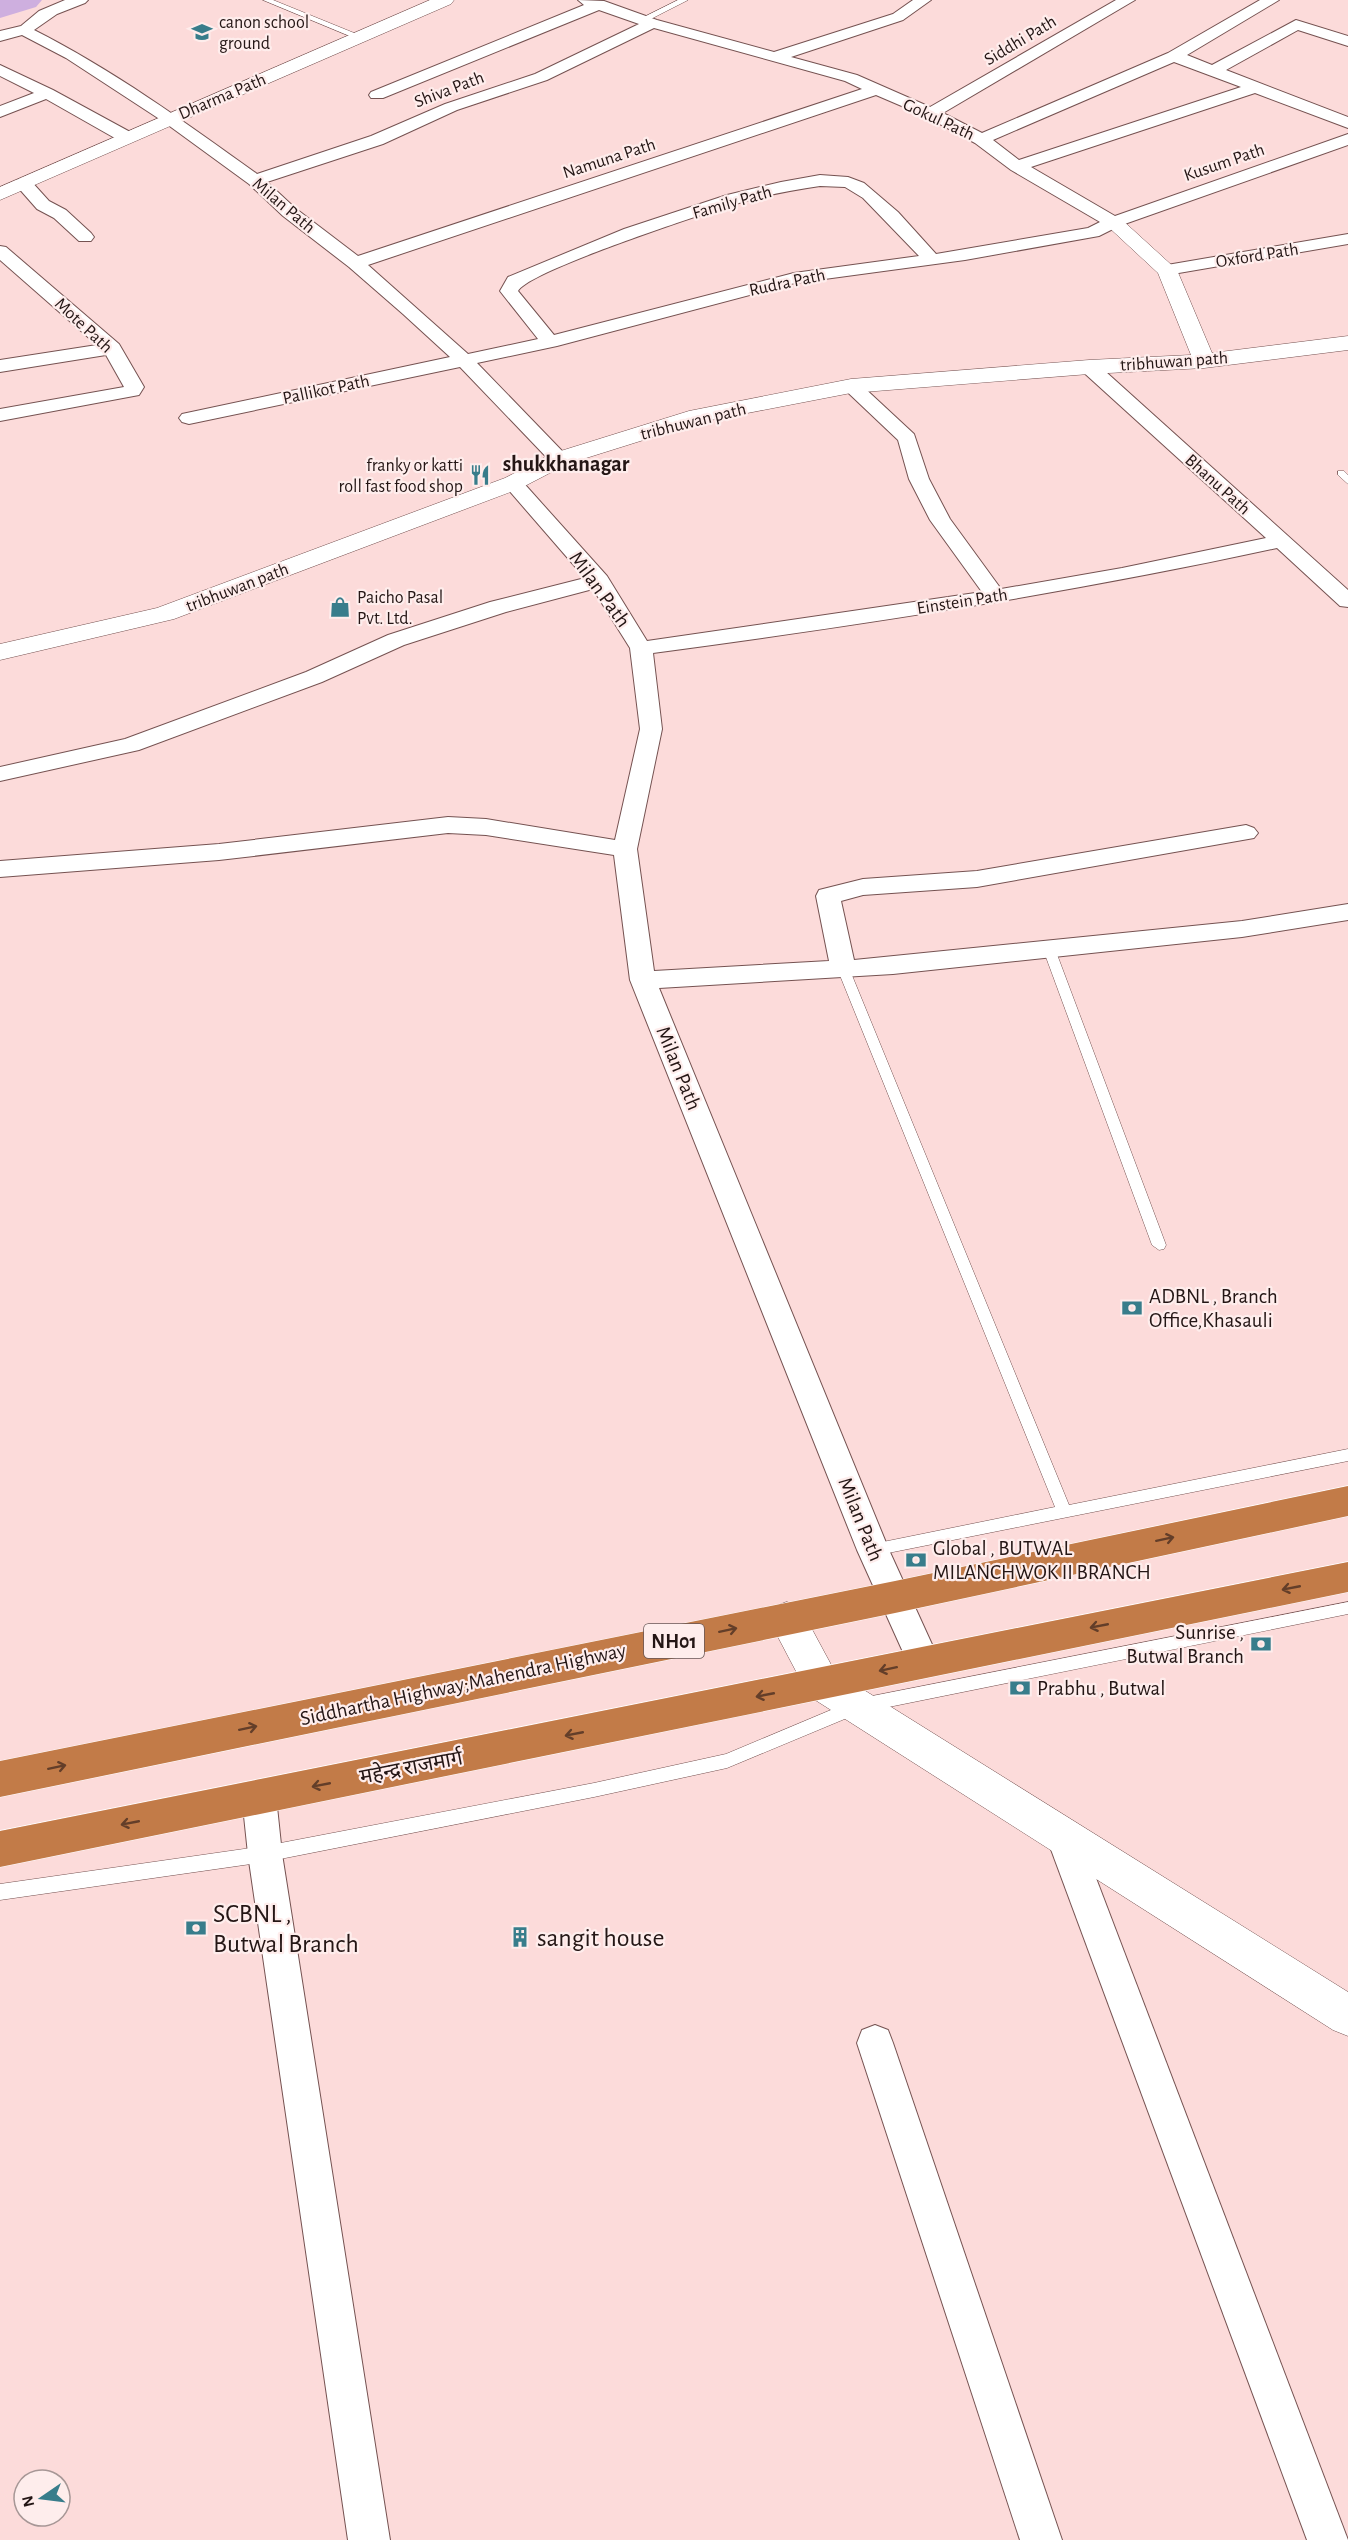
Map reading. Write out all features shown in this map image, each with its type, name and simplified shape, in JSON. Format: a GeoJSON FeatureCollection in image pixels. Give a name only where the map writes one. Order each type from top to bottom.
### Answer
{"type":"FeatureCollection","features":[{"type":"Feature","properties":{"kind":"highway","name":"Siddhartha Highway;Mahendra Highway"},"geometry":{"type":"LineString","coordinates":[[0,1779],[895,1597],[1348,1501]]}},
{"type":"Feature","properties":{"kind":"highway"},"geometry":{"type":"LineString","coordinates":[[822,1684],[1348,1577]]}},
{"type":"Feature","properties":{"kind":"highway","name":"महेन्द्र राजमार्ग"},"geometry":{"type":"LineString","coordinates":[[0,1849],[822,1684]]}},
{"type":"Feature","properties":{"kind":"street"},"geometry":{"type":"LineString","coordinates":[[0,36],[26,29],[57,7],[80,0]]}},
{"type":"Feature","properties":{"kind":"street","name":"Dharma Path"},"geometry":{"type":"LineString","coordinates":[[0,194],[445,0]]}},
{"type":"Feature","properties":{"kind":"street"},"geometry":{"type":"LineString","coordinates":[[377,95],[599,4],[633,0]]}},
{"type":"Feature","properties":{"kind":"street"},"geometry":{"type":"LineString","coordinates":[[774,57],[898,16],[923,0]]}},
{"type":"Feature","properties":{"kind":"street","name":"Siddhi Path"},"geometry":{"type":"LineString","coordinates":[[931,113],[1127,0]]}},
{"type":"Feature","properties":{"kind":"street"},"geometry":{"type":"LineString","coordinates":[[981,139],[1174,56],[1271,0]]}},
{"type":"Feature","properties":{"kind":"street","name":"Gokul Path"},"geometry":{"type":"LineString","coordinates":[[599,4],[647,21],[851,78],[931,113],[981,139],[1017,166],[1113,222],[1167,270],[1204,361]]}},
{"type":"Feature","properties":{"kind":"street","name":"Shiva Path"},"geometry":{"type":"LineString","coordinates":[[255,180],[377,140],[451,107],[541,77],[647,21]]}},
{"type":"Feature","properties":{"kind":"street"},"geometry":{"type":"LineString","coordinates":[[1213,70],[1296,25],[1348,41]]}},
{"type":"Feature","properties":{"kind":"street","name":"Milan Path"},"geometry":{"type":"LineString","coordinates":[[26,29],[29,33],[72,55],[170,119],[255,180],[289,212],[355,263],[464,359],[559,459]]}},
{"type":"Feature","properties":{"kind":"street"},"geometry":{"type":"LineString","coordinates":[[1174,56],[1348,123]]}},
{"type":"Feature","properties":{"kind":"street"},"geometry":{"type":"LineString","coordinates":[[0,70],[48,93],[126,138]]}},
{"type":"Feature","properties":{"kind":"street"},"geometry":{"type":"LineString","coordinates":[[1017,166],[1110,135],[1190,113],[1256,87]]}},
{"type":"Feature","properties":{"kind":"street","name":"Namuna Path"},"geometry":{"type":"LineString","coordinates":[[355,263],[874,90]]}},
{"type":"Feature","properties":{"kind":"street"},"geometry":{"type":"LineString","coordinates":[[0,112],[48,93]]}},
{"type":"Feature","properties":{"kind":"street","name":"Kusum Path"},"geometry":{"type":"LineString","coordinates":[[1113,222],[1348,139]]}},
{"type":"Feature","properties":{"kind":"street","name":"Family Path"},"geometry":{"type":"LineString","coordinates":[[550,342],[509,291],[514,281],[630,234],[748,195],[830,179],[850,183],[866,193],[899,223],[931,259]]}},
{"type":"Feature","properties":{"kind":"street"},"geometry":{"type":"LineString","coordinates":[[24,184],[43,205],[60,214],[85,237]]}},
{"type":"Feature","properties":{"kind":"street","name":"Rudra Path"},"geometry":{"type":"LineString","coordinates":[[464,359],[550,342],[794,278],[931,259],[1093,232],[1113,222]]}},
{"type":"Feature","properties":{"kind":"street","name":"Oxford Path"},"geometry":{"type":"LineString","coordinates":[[1167,270],[1348,239]]}},
{"type":"Feature","properties":{"kind":"street","name":"Mote Path"},"geometry":{"type":"LineString","coordinates":[[0,250],[112,348],[134,387],[132,391],[0,415]]}},
{"type":"Feature","properties":{"kind":"street","name":"tribhuwan path"},"geometry":{"type":"LineString","coordinates":[[0,652],[165,614],[513,483],[559,459],[697,416],[851,386],[1089,367],[1204,361],[1348,344]]}},
{"type":"Feature","properties":{"kind":"street"},"geometry":{"type":"LineString","coordinates":[[0,366],[112,348]]}},
{"type":"Feature","properties":{"kind":"street","name":"Pallikot Path"},"geometry":{"type":"LineString","coordinates":[[189,418],[464,359]]}},
{"type":"Feature","properties":{"kind":"street","name":"Bhanu Path"},"geometry":{"type":"LineString","coordinates":[[1089,367],[1348,601]]}},
{"type":"Feature","properties":{"kind":"street"},"geometry":{"type":"LineString","coordinates":[[851,386],[907,438],[919,478],[940,520],[995,596]]}},
{"type":"Feature","properties":{"kind":"street","name":"Milan Path"},"geometry":{"type":"LineString","coordinates":[[513,483],[599,580],[641,648],[651,729],[625,849],[643,980],[873,1550],[924,1662]]}},
{"type":"Feature","properties":{"kind":"street","name":"Einstein Path"},"geometry":{"type":"LineString","coordinates":[[641,648],[995,596],[1171,566],[1281,541]]}},
{"type":"Feature","properties":{"kind":"street"},"geometry":{"type":"LineString","coordinates":[[0,774],[131,745],[314,677],[406,636],[498,607],[599,580]]}},
{"type":"Feature","properties":{"kind":"street"},"geometry":{"type":"LineString","coordinates":[[0,868],[219,852],[448,825],[486,827],[625,849]]}},
{"type":"Feature","properties":{"kind":"street"},"geometry":{"type":"LineString","coordinates":[[843,968],[828,896],[862,887],[977,879],[1246,833]]}},
{"type":"Feature","properties":{"kind":"street"},"geometry":{"type":"LineString","coordinates":[[643,980],[893,966],[1242,929],[1348,912]]}},
{"type":"Feature","properties":{"kind":"street"},"geometry":{"type":"LineString","coordinates":[[787,1618],[822,1684],[1348,2016]]}},
{"type":"Feature","properties":{"kind":"street"},"geometry":{"type":"LineString","coordinates":[[259,1797],[265,1854],[369,2540]]}},
{"type":"Feature","properties":{"kind":"street"},"geometry":{"type":"LineString","coordinates":[[1063,1836],[1328,2540]]}},
{"type":"Feature","properties":{"kind":"street"},"geometry":{"type":"LineString","coordinates":[[875,2043],[1041,2540]]}},
{"type":"Feature","properties":{"kind":"lane"},"geometry":{"type":"LineString","coordinates":[[267,0],[360,37]]}},
{"type":"Feature","properties":{"kind":"lane"},"geometry":{"type":"LineString","coordinates":[[647,21],[684,0]]}},
{"type":"Feature","properties":{"kind":"lane"},"geometry":{"type":"LineString","coordinates":[[1050,949],[1159,1245]]}},
{"type":"Feature","properties":{"kind":"lane"},"geometry":{"type":"LineString","coordinates":[[843,968],[1065,1513]]}},
{"type":"Feature","properties":{"kind":"lane"},"geometry":{"type":"LineString","coordinates":[[873,1550],[1348,1455]]}},
{"type":"Feature","properties":{"kind":"lane"},"geometry":{"type":"LineString","coordinates":[[0,1892],[265,1854],[727,1761],[857,1706],[1348,1608]]}},
{"type":"Feature","properties":{"kind":"waterway"},"geometry":{"type":"LineString","coordinates":[[0,7],[24,0]]}},
{"type":"Feature","properties":{"kind":"place","name":"canon school ground"},"geometry":{"type":"Point","coordinates":[202,32]}},
{"type":"Feature","properties":{"kind":"place","name":"franky or katti roll fast food shop"},"geometry":{"type":"Point","coordinates":[480,475]}},
{"type":"Feature","properties":{"kind":"place","name":"Paicho Pasal Pvt. Ltd."},"geometry":{"type":"Point","coordinates":[340,607]}},
{"type":"Feature","properties":{"kind":"place","name":"ADBNL , Branch Office,Khasauli"},"geometry":{"type":"Point","coordinates":[1132,1308]}},
{"type":"Feature","properties":{"kind":"place","name":"Global , BUTWAL MILANCHWOK II BRANCH"},"geometry":{"type":"Point","coordinates":[916,1560]}},
{"type":"Feature","properties":{"kind":"place","name":"Sunrise , Butwal Branch"},"geometry":{"type":"Point","coordinates":[1261,1644]}},
{"type":"Feature","properties":{"kind":"place","name":"Prabhu , Butwal"},"geometry":{"type":"Point","coordinates":[1020,1688]}},
{"type":"Feature","properties":{"kind":"place","name":"SCBNL , Butwal Branch"},"geometry":{"type":"Point","coordinates":[196,1928]}},
{"type":"Feature","properties":{"kind":"place","name":"sangit house"},"geometry":{"type":"Point","coordinates":[520,1937]}},
{"type":"Feature","properties":{"kind":"district","name":"shukkhanagar"},"geometry":{"type":"Point","coordinates":[566,463]}}]}
